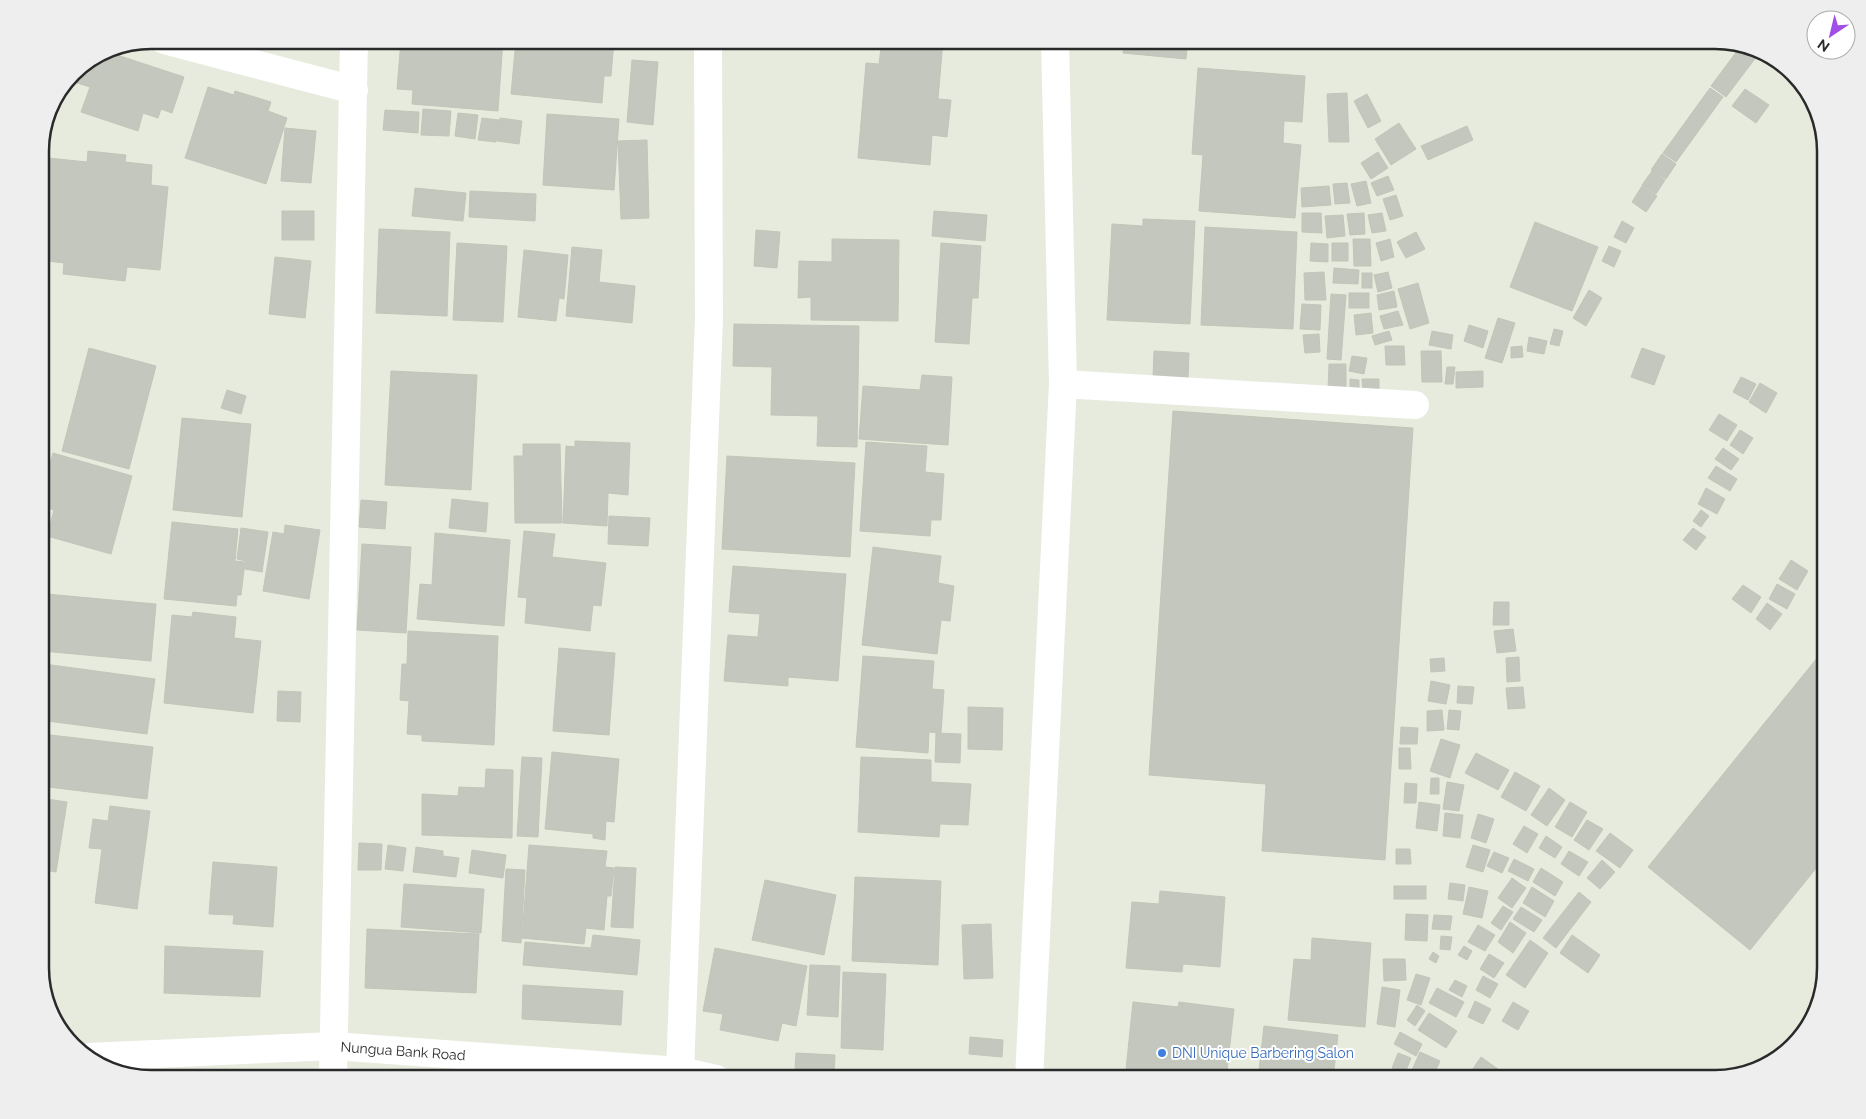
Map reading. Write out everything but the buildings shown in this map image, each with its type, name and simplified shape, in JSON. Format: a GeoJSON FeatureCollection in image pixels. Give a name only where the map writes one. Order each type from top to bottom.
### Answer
{"type":"FeatureCollection","features":[{"type":"Feature","properties":{"kind":"street"},"geometry":{"type":"LineString","coordinates":[[198,49],[354,90]]}},
{"type":"Feature","properties":{"kind":"street"},"geometry":{"type":"LineString","coordinates":[[333,1070],[354,49]]}},
{"type":"Feature","properties":{"kind":"street"},"geometry":{"type":"LineString","coordinates":[[680,1070],[709,318],[708,49]]}},
{"type":"Feature","properties":{"kind":"street"},"geometry":{"type":"LineString","coordinates":[[1029,1070],[1063,384],[1055,49]]}},
{"type":"Feature","properties":{"kind":"street"},"geometry":{"type":"LineString","coordinates":[[1063,384],[1415,405]]}},
{"type":"Feature","properties":{"kind":"street","name":"Nungua Bank Road"},"geometry":{"type":"LineString","coordinates":[[109,1061],[134,1065],[334,1046],[666,1070]]}},
{"type":"Feature","properties":{"kind":"place","name":"DNI Unique Barbering Salon"},"geometry":{"type":"Point","coordinates":[1162,1053]}}]}
